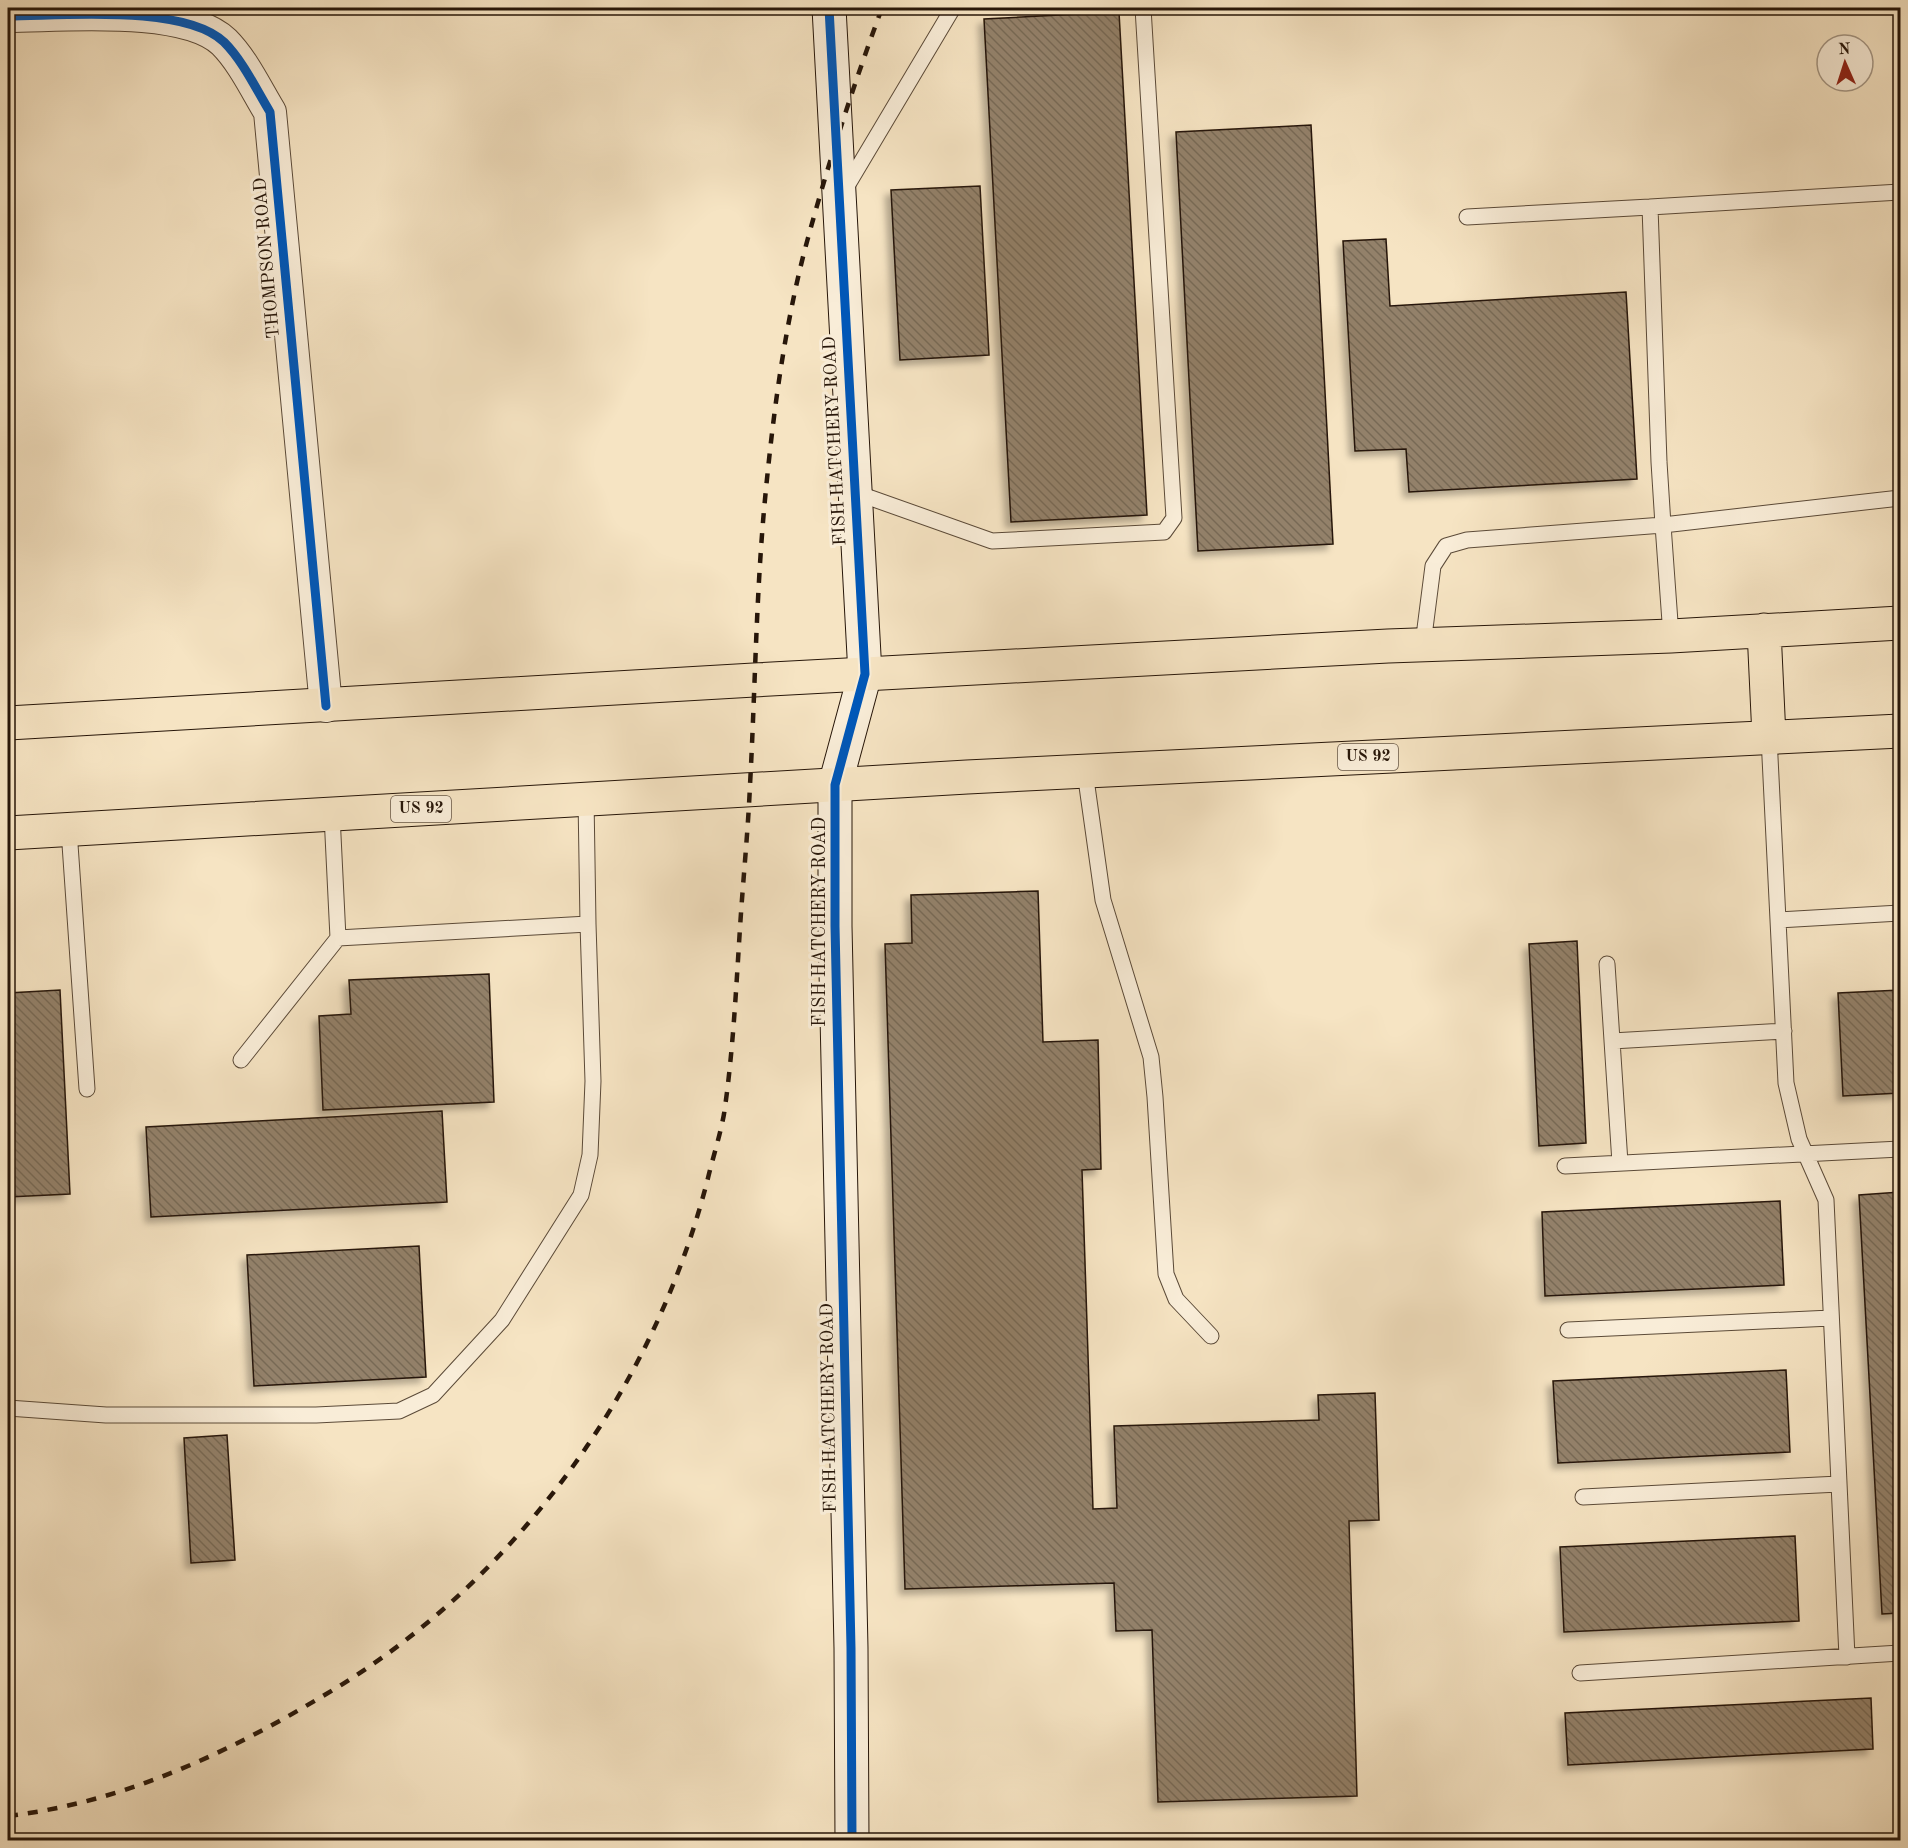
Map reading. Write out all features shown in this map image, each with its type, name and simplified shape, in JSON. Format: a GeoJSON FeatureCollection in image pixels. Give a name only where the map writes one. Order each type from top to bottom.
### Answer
{"type":"FeatureCollection","features":[{"type":"Feature","properties":{"kind":"main road"},"geometry":{"type":"LineString","coordinates":[[8,723],[1423,644],[1671,636],[1900,623]]}},
{"type":"Feature","properties":{"kind":"main road"},"geometry":{"type":"LineString","coordinates":[[1764,630],[1769,737]]}},
{"type":"Feature","properties":{"kind":"main road","name":"US 92"},"geometry":{"type":"LineString","coordinates":[[8,833],[586,798],[1900,731]]}},
{"type":"Feature","properties":{"kind":"street","name":"FISH HATCHERY ROAD"},"geometry":{"type":"LineString","coordinates":[[829,8],[865,674],[835,785],[835,926],[851,1648],[852,1840]]}},
{"type":"Feature","properties":{"kind":"street","name":"THOMPSON ROAD"},"geometry":{"type":"LineString","coordinates":[[8,16],[148,15],[204,27],[222,40],[232,51],[270,112],[326,706]]}},
{"type":"Feature","properties":{"kind":"lane"},"geometry":{"type":"LineString","coordinates":[[840,198],[953,8]]}},
{"type":"Feature","properties":{"kind":"lane"},"geometry":{"type":"LineString","coordinates":[[854,492],[992,541],[1164,532],[1174,518],[1143,8]]}},
{"type":"Feature","properties":{"kind":"lane"},"geometry":{"type":"LineString","coordinates":[[1467,217],[1900,192]]}},
{"type":"Feature","properties":{"kind":"lane"},"geometry":{"type":"LineString","coordinates":[[1650,207],[1659,462],[1671,636]]}},
{"type":"Feature","properties":{"kind":"lane"},"geometry":{"type":"LineString","coordinates":[[1423,644],[1433,566],[1446,546],[1467,540],[1663,525],[1900,498]]}},
{"type":"Feature","properties":{"kind":"lane"},"geometry":{"type":"LineString","coordinates":[[1769,737],[1786,1083],[1799,1139],[1826,1200],[1847,1657]]}},
{"type":"Feature","properties":{"kind":"lane"},"geometry":{"type":"LineString","coordinates":[[1085,772],[1103,900],[1151,1057],[1166,1274],[1176,1299],[1211,1336]]}},
{"type":"Feature","properties":{"kind":"lane"},"geometry":{"type":"LineString","coordinates":[[8,1408],[106,1415],[316,1415],[399,1411],[433,1395],[502,1320],[581,1195],[590,1155],[593,1081],[586,798]]}},
{"type":"Feature","properties":{"kind":"lane"},"geometry":{"type":"LineString","coordinates":[[241,1060],[338,938],[332,815]]}},
{"type":"Feature","properties":{"kind":"lane"},"geometry":{"type":"LineString","coordinates":[[69,830],[87,1089]]}},
{"type":"Feature","properties":{"kind":"lane"},"geometry":{"type":"LineString","coordinates":[[1779,920],[1900,913]]}},
{"type":"Feature","properties":{"kind":"lane"},"geometry":{"type":"LineString","coordinates":[[338,938],[588,924]]}},
{"type":"Feature","properties":{"kind":"lane"},"geometry":{"type":"LineString","coordinates":[[1607,964],[1620,1163]]}},
{"type":"Feature","properties":{"kind":"lane"},"geometry":{"type":"LineString","coordinates":[[1612,1041],[1784,1031]]}},
{"type":"Feature","properties":{"kind":"lane"},"geometry":{"type":"LineString","coordinates":[[1565,1166],[1900,1149]]}},
{"type":"Feature","properties":{"kind":"lane"},"geometry":{"type":"LineString","coordinates":[[1568,1330],[1831,1318]]}},
{"type":"Feature","properties":{"kind":"lane"},"geometry":{"type":"LineString","coordinates":[[1583,1497],[1839,1484]]}},
{"type":"Feature","properties":{"kind":"lane"},"geometry":{"type":"LineString","coordinates":[[1580,1673],[1900,1653]]}},
{"type":"Feature","properties":{"kind":"building"},"geometry":{"type":"Polygon","coordinates":[[[1119,12],[1147,515],[1011,522],[984,19],[1119,12]]]}},
{"type":"Feature","properties":{"kind":"building"},"geometry":{"type":"Polygon","coordinates":[[[1311,125],[1333,544],[1198,551],[1176,132],[1311,125]]]}},
{"type":"Feature","properties":{"kind":"building"},"geometry":{"type":"Polygon","coordinates":[[[980,186],[989,355],[900,360],[891,190],[980,186]]]}},
{"type":"Feature","properties":{"kind":"building"},"geometry":{"type":"Polygon","coordinates":[[[1386,239],[1390,306],[1626,292],[1637,479],[1409,492],[1406,449],[1355,451],[1343,241],[1386,239]]]}},
{"type":"Feature","properties":{"kind":"building"},"geometry":{"type":"Polygon","coordinates":[[[1038,891],[1043,1042],[1098,1040],[1101,1169],[1082,1170],[1093,1509],[1117,1508],[1114,1426],[1319,1420],[1318,1395],[1375,1393],[1379,1520],[1349,1521],[1357,1796],[1158,1802],[1152,1630],[1116,1631],[1114,1583],[905,1589],[885,944],[912,943],[911,895],[1038,891]]]}},
{"type":"Feature","properties":{"kind":"building"},"geometry":{"type":"Polygon","coordinates":[[[1577,941],[1586,1143],[1539,1146],[1529,944],[1577,941]]]}},
{"type":"Feature","properties":{"kind":"building"},"geometry":{"type":"Polygon","coordinates":[[[489,974],[494,1102],[323,1110],[319,1016],[351,1014],[349,980],[489,974]]]}},
{"type":"Feature","properties":{"kind":"building"},"geometry":{"type":"Polygon","coordinates":[[[60,990],[70,1194],[8,1197],[8,993],[60,990]]]}},
{"type":"Feature","properties":{"kind":"building"},"geometry":{"type":"Polygon","coordinates":[[[1900,990],[1900,1093],[1843,1096],[1838,993],[1900,990]]]}},
{"type":"Feature","properties":{"kind":"building"},"geometry":{"type":"Polygon","coordinates":[[[442,1111],[447,1202],[151,1217],[146,1127],[442,1111]]]}},
{"type":"Feature","properties":{"kind":"building"},"geometry":{"type":"Polygon","coordinates":[[[1900,1192],[1900,1613],[1882,1614],[1859,1195],[1900,1192]]]}},
{"type":"Feature","properties":{"kind":"building"},"geometry":{"type":"Polygon","coordinates":[[[1780,1201],[1784,1285],[1545,1296],[1542,1212],[1780,1201]]]}},
{"type":"Feature","properties":{"kind":"building"},"geometry":{"type":"Polygon","coordinates":[[[419,1246],[426,1377],[254,1386],[247,1255],[419,1246]]]}},
{"type":"Feature","properties":{"kind":"building"},"geometry":{"type":"Polygon","coordinates":[[[1786,1370],[1790,1452],[1558,1463],[1553,1381],[1786,1370]]]}},
{"type":"Feature","properties":{"kind":"building"},"geometry":{"type":"Polygon","coordinates":[[[227,1435],[235,1560],[191,1563],[184,1438],[227,1435]]]}},
{"type":"Feature","properties":{"kind":"building"},"geometry":{"type":"Polygon","coordinates":[[[1795,1536],[1799,1621],[1564,1632],[1560,1547],[1795,1536]]]}},
{"type":"Feature","properties":{"kind":"building"},"geometry":{"type":"Polygon","coordinates":[[[1871,1698],[1873,1749],[1568,1765],[1565,1713],[1871,1698]]]}},
{"type":"Feature","properties":{"kind":"railway"},"geometry":{"type":"LineString","coordinates":[[8,1816],[94,1799],[177,1771],[295,1712],[333,1690],[400,1644],[462,1592],[519,1534],[570,1470],[615,1402],[653,1330],[684,1255],[708,1178],[724,1114],[734,1021],[748,820],[761,544],[784,346],[797,281],[822,188],[882,8]]}},
{"type":"Feature","properties":{"kind":"railway"},"geometry":{"type":"LineString","coordinates":[[8,1837],[134,1840]]}},
{"type":"Feature","properties":{"kind":"cycle path"},"geometry":{"type":"LineString","coordinates":[[829,8],[865,674],[835,785],[835,926],[851,1648],[852,1840]]}},
{"type":"Feature","properties":{"kind":"cycle path"},"geometry":{"type":"LineString","coordinates":[[8,16],[90,14],[152,17],[181,22],[205,30],[224,42],[231,50],[270,112],[326,706]]}}]}
